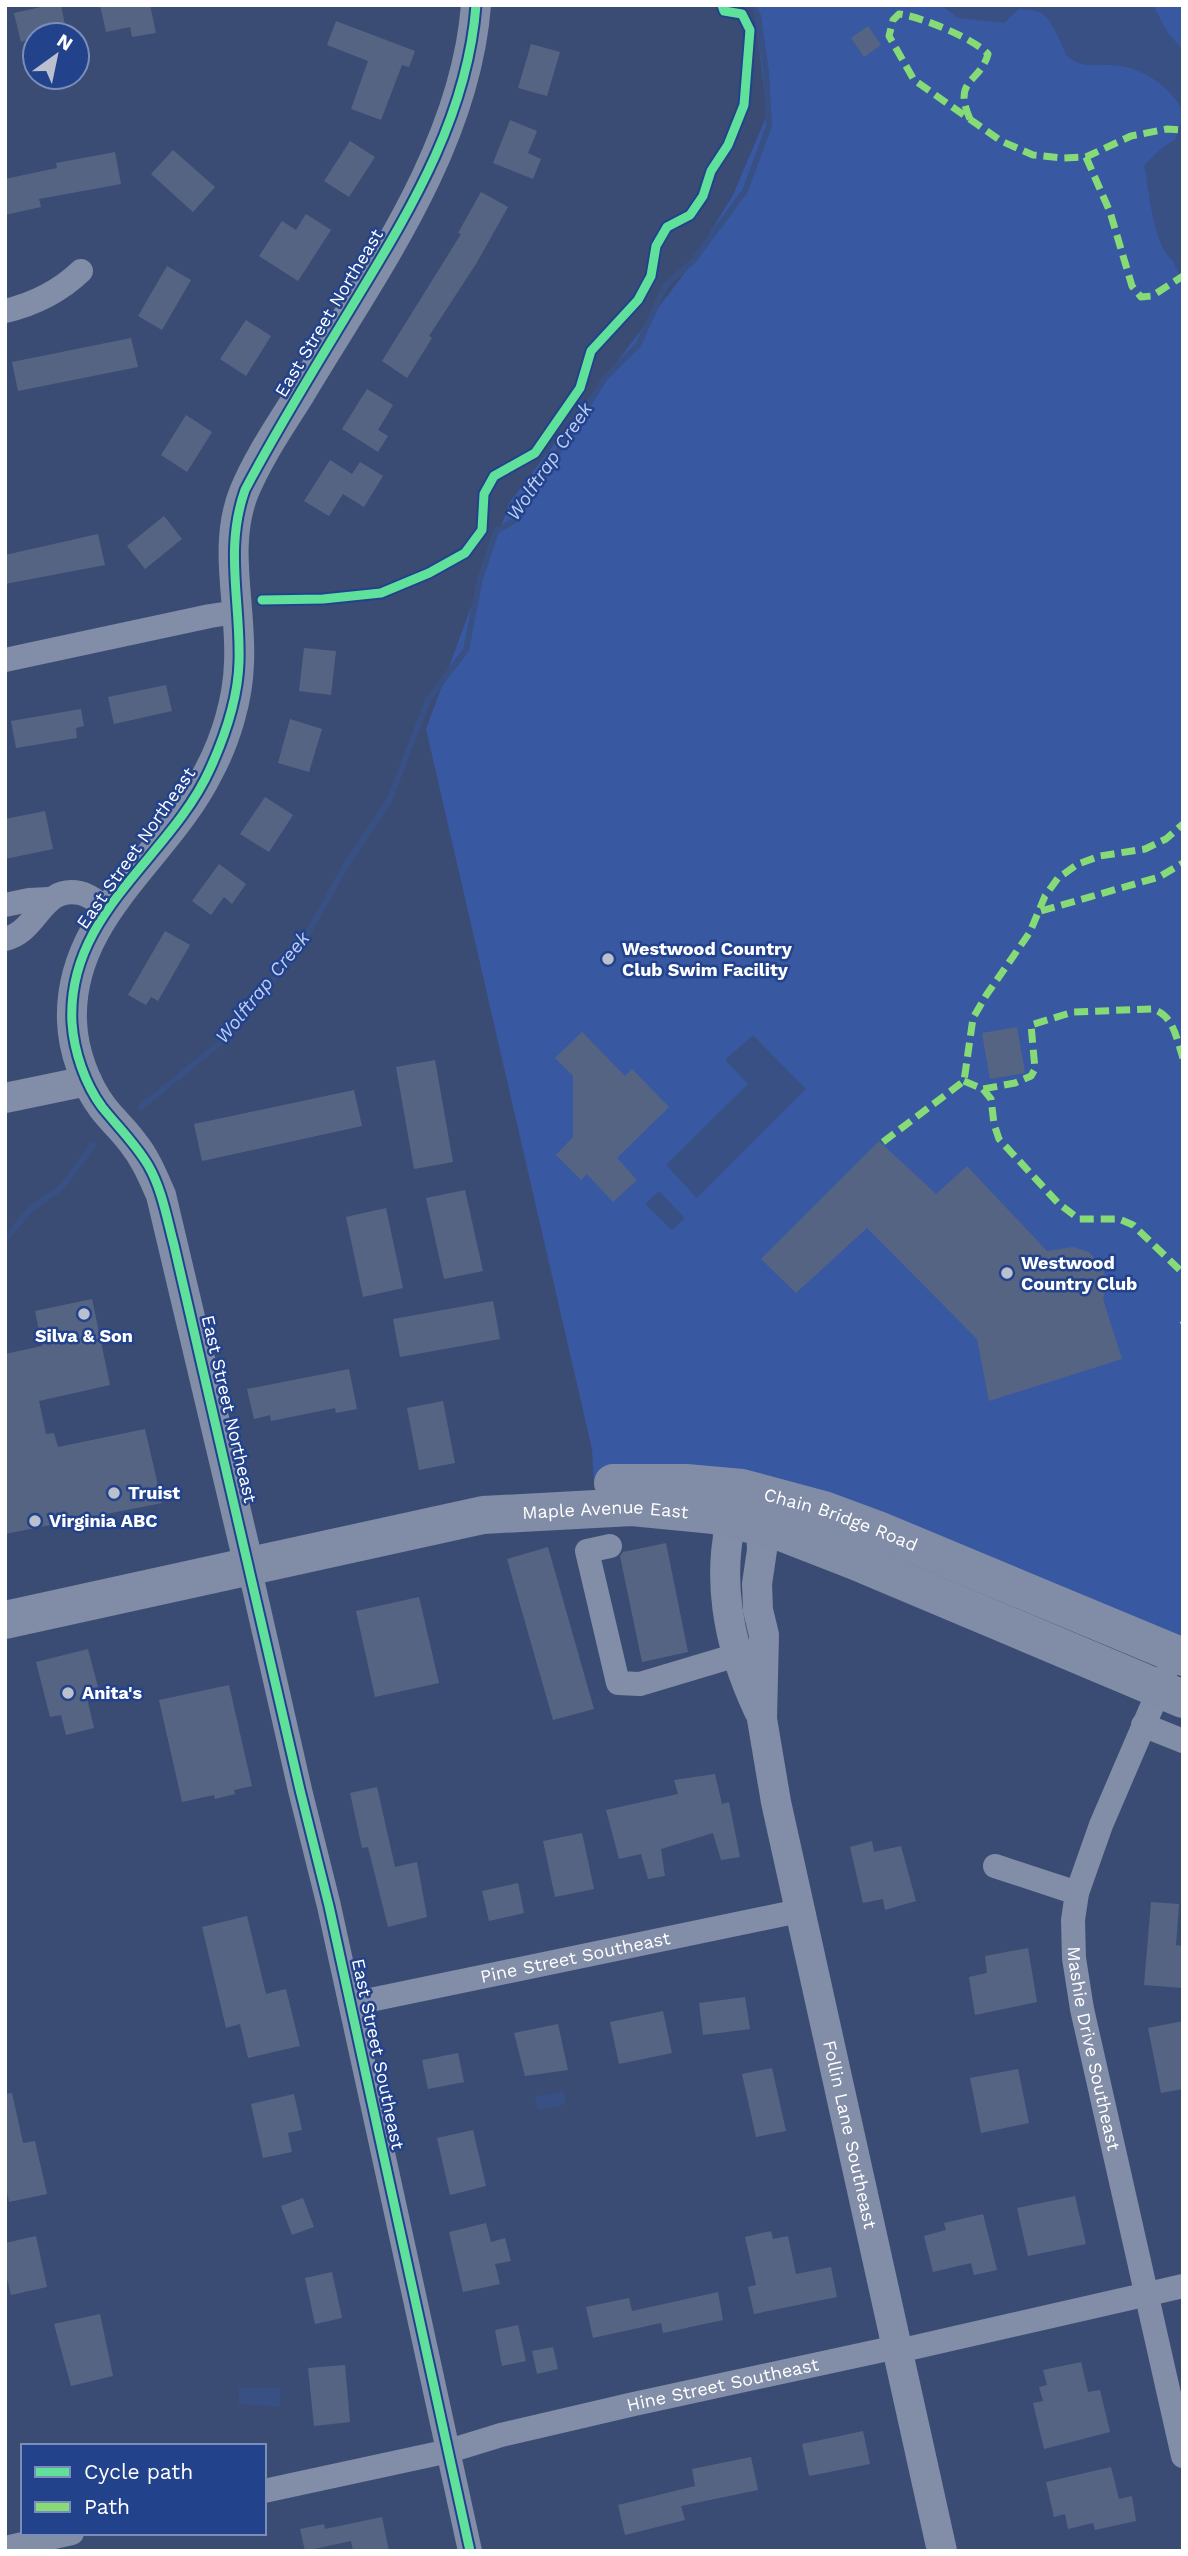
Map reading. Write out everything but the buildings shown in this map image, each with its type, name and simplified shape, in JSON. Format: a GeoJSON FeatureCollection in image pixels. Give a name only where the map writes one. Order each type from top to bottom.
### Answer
{"type":"FeatureCollection","features":[{"type":"Feature","properties":{"kind":"main road","name":"Maple Avenue East"},"geometry":{"type":"LineString","coordinates":[[5,1620],[483,1515],[632,1507],[745,1511],[853,1560],[1171,1694]]}},
{"type":"Feature","properties":{"kind":"main road","name":"Chain Bridge Road"},"geometry":{"type":"LineString","coordinates":[[745,1511],[824,1510],[1179,1655]]}},
{"type":"Feature","properties":{"kind":"street","name":"East Street Northeast"},"geometry":{"type":"LineString","coordinates":[[249,1566],[161,1195],[150,1168],[135,1144],[101,1105],[87,1081],[77,1053],[72,1024],[72,996],[78,968],[89,941],[108,909],[188,806],[209,772],[223,740],[235,696],[240,663],[233,537],[238,508],[245,490],[425,179],[457,102],[466,68],[476,5]]}},
{"type":"Feature","properties":{"kind":"street"},"geometry":{"type":"LineString","coordinates":[[5,311],[48,296],[81,271]]}},
{"type":"Feature","properties":{"kind":"street"},"geometry":{"type":"LineString","coordinates":[[5,660],[237,612]]}},
{"type":"Feature","properties":{"kind":"street"},"geometry":{"type":"LineString","coordinates":[[5,905],[78,893],[108,909]]}},
{"type":"Feature","properties":{"kind":"street"},"geometry":{"type":"LineString","coordinates":[[5,939],[24,932],[49,899]]}},
{"type":"Feature","properties":{"kind":"street"},"geometry":{"type":"LineString","coordinates":[[5,1098],[87,1081]]}},
{"type":"Feature","properties":{"kind":"street","name":"Follin Lane Southeast"},"geometry":{"type":"LineString","coordinates":[[745,1511],[725,1580],[727,1607],[743,1678],[762,1719]]}},
{"type":"Feature","properties":{"kind":"street","name":"Follin Lane Southeast"},"geometry":{"type":"LineString","coordinates":[[745,1511],[762,1550],[757,1584],[758,1610],[764,1636],[762,1719],[776,1802],[942,2551]]}},
{"type":"Feature","properties":{"kind":"street"},"geometry":{"type":"LineString","coordinates":[[610,1546],[587,1551],[618,1684],[639,1684],[737,1655]]}},
{"type":"Feature","properties":{"kind":"street","name":"East Street Southeast"},"geometry":{"type":"LineString","coordinates":[[249,1566],[351,2004],[470,2551]]}},
{"type":"Feature","properties":{"kind":"street","name":"Mashie Drive Southeast"},"geometry":{"type":"LineString","coordinates":[[1179,1655],[1171,1694],[1143,1725],[1101,1825],[1077,1893],[1073,1920],[1074,1958],[1082,2009],[1183,2456]]}},
{"type":"Feature","properties":{"kind":"street"},"geometry":{"type":"LineString","coordinates":[[1143,1725],[1183,1741]]}},
{"type":"Feature","properties":{"kind":"street"},"geometry":{"type":"LineString","coordinates":[[995,1866],[1077,1893]]}},
{"type":"Feature","properties":{"kind":"street","name":"Pine Street Southeast"},"geometry":{"type":"LineString","coordinates":[[351,2004],[799,1911]]}},
{"type":"Feature","properties":{"kind":"street","name":"Hine Street Southeast"},"geometry":{"type":"LineString","coordinates":[[266,2491],[449,2451],[501,2435],[634,2403],[897,2347],[907,2349],[1183,2286]]}},
{"type":"Feature","properties":{"kind":"street"},"geometry":{"type":"LineString","coordinates":[[5,2548],[63,2535]]}},
{"type":"Feature","properties":{"kind":"shaded area","name":"Westwood Country Club"},"geometry":{"type":"Polygon","coordinates":[[[754,5],[1183,5],[1183,1656],[686,1483],[594,1484],[592,1449],[426,729],[510,502],[687,270],[733,195],[767,115],[754,5]]]}},
{"type":"Feature","properties":{"kind":"shaded area"},"geometry":{"type":"Polygon","coordinates":[[[941,5],[1153,5],[1168,33],[1183,50],[1183,111],[1170,93],[1142,73],[1120,66],[1088,65],[1073,61],[1066,54],[1050,22],[1036,11],[1019,9],[1004,23],[958,18],[941,5]]]}},
{"type":"Feature","properties":{"kind":"shaded area"},"geometry":{"type":"Polygon","coordinates":[[[1183,117],[1183,253],[1177,264],[1169,257],[1157,233],[1144,165],[1175,140],[1183,117]]]}},
{"type":"Feature","properties":{"kind":"shaded area"},"geometry":{"type":"Polygon","coordinates":[[[753,1035],[806,1089],[697,1198],[666,1165],[748,1084],[725,1060],[753,1035]]]}},
{"type":"Feature","properties":{"kind":"shaded area"},"geometry":{"type":"Polygon","coordinates":[[[659,1191],[685,1218],[672,1230],[645,1204],[659,1191]]]}},
{"type":"Feature","properties":{"kind":"shaded area"},"geometry":{"type":"Polygon","coordinates":[[[563,2091],[566,2104],[538,2110],[535,2097],[563,2091]]]}},
{"type":"Feature","properties":{"kind":"shaded area"},"geometry":{"type":"Polygon","coordinates":[[[239,2388],[280,2388],[280,2407],[239,2404],[239,2388]]]}},
{"type":"Feature","properties":{"kind":"waterway","name":"Wolftrap Creek"},"geometry":{"type":"LineString","coordinates":[[141,1107],[220,1043],[301,946],[346,865],[389,801],[428,700],[466,650],[480,579],[496,531],[514,521],[605,378],[638,345],[665,286],[693,261],[745,191],[769,126],[766,71],[758,16],[753,5]]}},
{"type":"Feature","properties":{"kind":"waterway"},"geometry":{"type":"LineString","coordinates":[[1183,247],[1177,264],[1183,275]]}},
{"type":"Feature","properties":{"kind":"waterway","name":"Wolftrap Creek"},"geometry":{"type":"LineString","coordinates":[[5,1239],[31,1209],[63,1186],[93,1145]]}},
{"type":"Feature","properties":{"kind":"marked path"},"geometry":{"type":"LineString","coordinates":[[970,119],[965,106],[966,88],[988,54],[946,29],[899,14],[893,20],[889,36],[914,80],[1001,141],[1033,155],[1086,157],[1131,136],[1167,129],[1183,130]]}},
{"type":"Feature","properties":{"kind":"marked path"},"geometry":{"type":"LineString","coordinates":[[1086,157],[1110,212],[1132,286],[1141,297],[1152,296],[1183,276]]}},
{"type":"Feature","properties":{"kind":"marked path"},"geometry":{"type":"LineString","coordinates":[[883,1142],[964,1081],[973,1018],[1030,932],[1045,896],[1058,878],[1078,864],[1100,856],[1145,849],[1166,839],[1183,824]]}},
{"type":"Feature","properties":{"kind":"marked path"},"geometry":{"type":"LineString","coordinates":[[1041,911],[1159,877],[1183,863]]}},
{"type":"Feature","properties":{"kind":"marked path"},"geometry":{"type":"LineString","coordinates":[[964,1081],[983,1089],[1015,1083],[1031,1076],[1035,1069],[1031,1025],[1073,1012],[1152,1009],[1170,1022],[1183,1058]]}},
{"type":"Feature","properties":{"kind":"marked path"},"geometry":{"type":"LineString","coordinates":[[983,1089],[991,1099],[999,1139],[1058,1203],[1079,1219],[1119,1219],[1133,1225],[1183,1273]]}},
{"type":"Feature","properties":{"kind":"cycle path"},"geometry":{"type":"LineString","coordinates":[[470,2551],[329,1906],[174,1245],[157,1184],[148,1165],[90,1088],[78,1056],[72,1023],[75,984],[85,949],[102,918],[192,801],[210,769],[226,730],[238,676],[239,640],[234,555],[235,533],[245,490],[286,415],[400,226],[435,156],[462,83],[476,5]]}},
{"type":"Feature","properties":{"kind":"cycle path"},"geometry":{"type":"LineString","coordinates":[[262,600],[323,599],[381,593],[429,573],[465,553],[482,530],[484,494],[494,476],[535,453],[580,388],[591,351],[638,300],[651,276],[656,246],[667,227],[690,215],[703,196],[711,171],[728,145],[744,105],[750,30],[742,14],[724,11],[722,5]]}},
{"type":"Feature","properties":{"kind":"place","name":"Westwood Country Club Swim Facility"},"geometry":{"type":"Point","coordinates":[608,959]}},
{"type":"Feature","properties":{"kind":"place","name":"Westwood Country Club"},"geometry":{"type":"Point","coordinates":[1007,1273]}},
{"type":"Feature","properties":{"kind":"place","name":"Silva & Son"},"geometry":{"type":"Point","coordinates":[84,1314]}},
{"type":"Feature","properties":{"kind":"place","name":"Truist"},"geometry":{"type":"Point","coordinates":[114,1493]}},
{"type":"Feature","properties":{"kind":"place","name":"Virginia ABC"},"geometry":{"type":"Point","coordinates":[35,1521]}},
{"type":"Feature","properties":{"kind":"place","name":"Anita's"},"geometry":{"type":"Point","coordinates":[68,1693]}}]}
